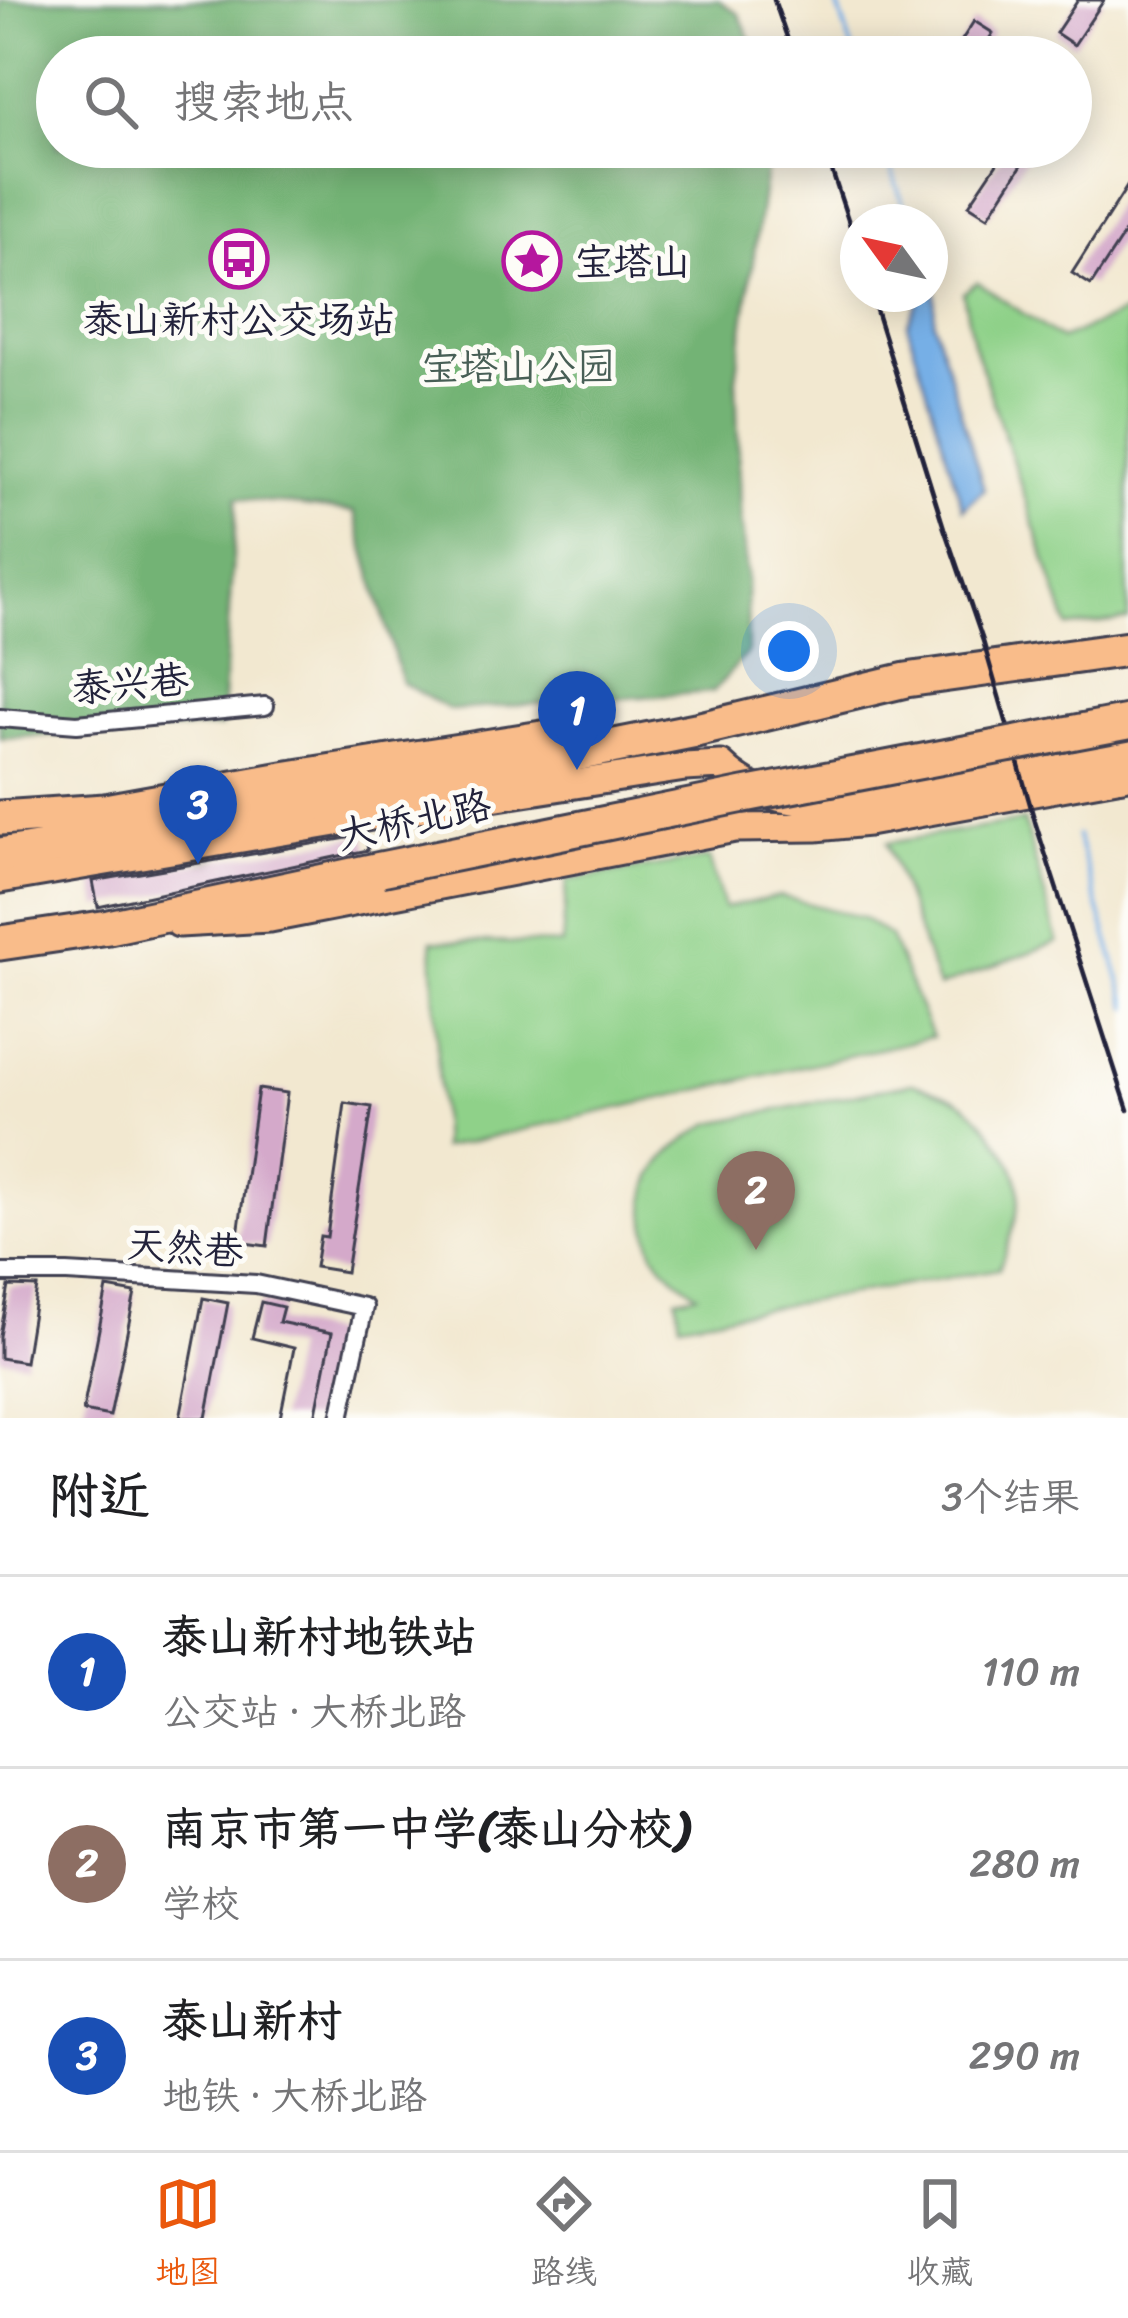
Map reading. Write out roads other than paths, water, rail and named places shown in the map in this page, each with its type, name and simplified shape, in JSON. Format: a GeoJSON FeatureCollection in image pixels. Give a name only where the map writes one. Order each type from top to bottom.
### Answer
{"type":"FeatureCollection","features":[{"type":"Feature","properties":{"kind":"highway","name":"大桥北路"},"geometry":{"type":"LineString","coordinates":[[0,855],[306,805],[696,730],[906,680],[1128,649]]}},
{"type":"Feature","properties":{"kind":"highway"},"geometry":{"type":"LineString","coordinates":[[0,818],[105,811],[625,724],[770,694],[906,680]]}},
{"type":"Feature","properties":{"kind":"highway","name":"大桥北路"},"geometry":{"type":"LineString","coordinates":[[0,944],[109,927],[744,794],[1128,722]]}},
{"type":"Feature","properties":{"kind":"main road"},"geometry":{"type":"LineString","coordinates":[[0,879],[685,767],[721,765],[752,790],[794,802],[828,803],[1034,774],[1128,754]]}},
{"type":"Feature","properties":{"kind":"main road"},"geometry":{"type":"LineString","coordinates":[[109,927],[270,918],[735,828],[868,822],[1128,775]]}},
{"type":"Feature","properties":{"kind":"street","name":"泰兴巷"},"geometry":{"type":"LineString","coordinates":[[0,718],[77,724],[265,706]]}},
{"type":"Feature","properties":{"kind":"street","name":"天然巷"},"geometry":{"type":"LineString","coordinates":[[0,1273],[256,1283],[364,1306],[340,1418]]}},
{"type":"Feature","properties":{"kind":"water"},"geometry":{"type":"Polygon","coordinates":[[[913,312],[934,312],[984,489],[963,509],[907,324],[913,312]]]}},
{"type":"Feature","properties":{"kind":"waterway"},"geometry":{"type":"LineString","coordinates":[[836,0],[848,36]]}},
{"type":"Feature","properties":{"kind":"waterway"},"geometry":{"type":"LineString","coordinates":[[891,168],[903,204]]}},
{"type":"Feature","properties":{"kind":"waterway"},"geometry":{"type":"LineString","coordinates":[[1077,836],[1128,1007]]}},
{"type":"Feature","properties":{"kind":"railway"},"geometry":{"type":"LineString","coordinates":[[774,0],[787,36]]}},
{"type":"Feature","properties":{"kind":"railway"},"geometry":{"type":"LineString","coordinates":[[831,168],[843,204]]}},
{"type":"Feature","properties":{"kind":"railway"},"geometry":{"type":"LineString","coordinates":[[877,312],[1128,1110]]}},
{"type":"Feature","properties":{"kind":"place","name":"泰山新村公交场站"},"geometry":{"type":"Point","coordinates":[239,259]}},
{"type":"Feature","properties":{"kind":"place","name":"宝塔山"},"geometry":{"type":"Point","coordinates":[532,261]}},
{"type":"Feature","properties":{"kind":"place","name":"泰山新村地铁站"},"geometry":{"type":"Point","coordinates":[577,770]}},
{"type":"Feature","properties":{"kind":"place","name":"泰山新村"},"geometry":{"type":"Point","coordinates":[198,864]}},
{"type":"Feature","properties":{"kind":"place","name":"南京市第一中学(泰山分校)"},"geometry":{"type":"Point","coordinates":[756,1250]}},
{"type":"Feature","properties":{"kind":"park label","name":"宝塔山公园"},"geometry":{"type":"Point","coordinates":[518,366]}}]}
